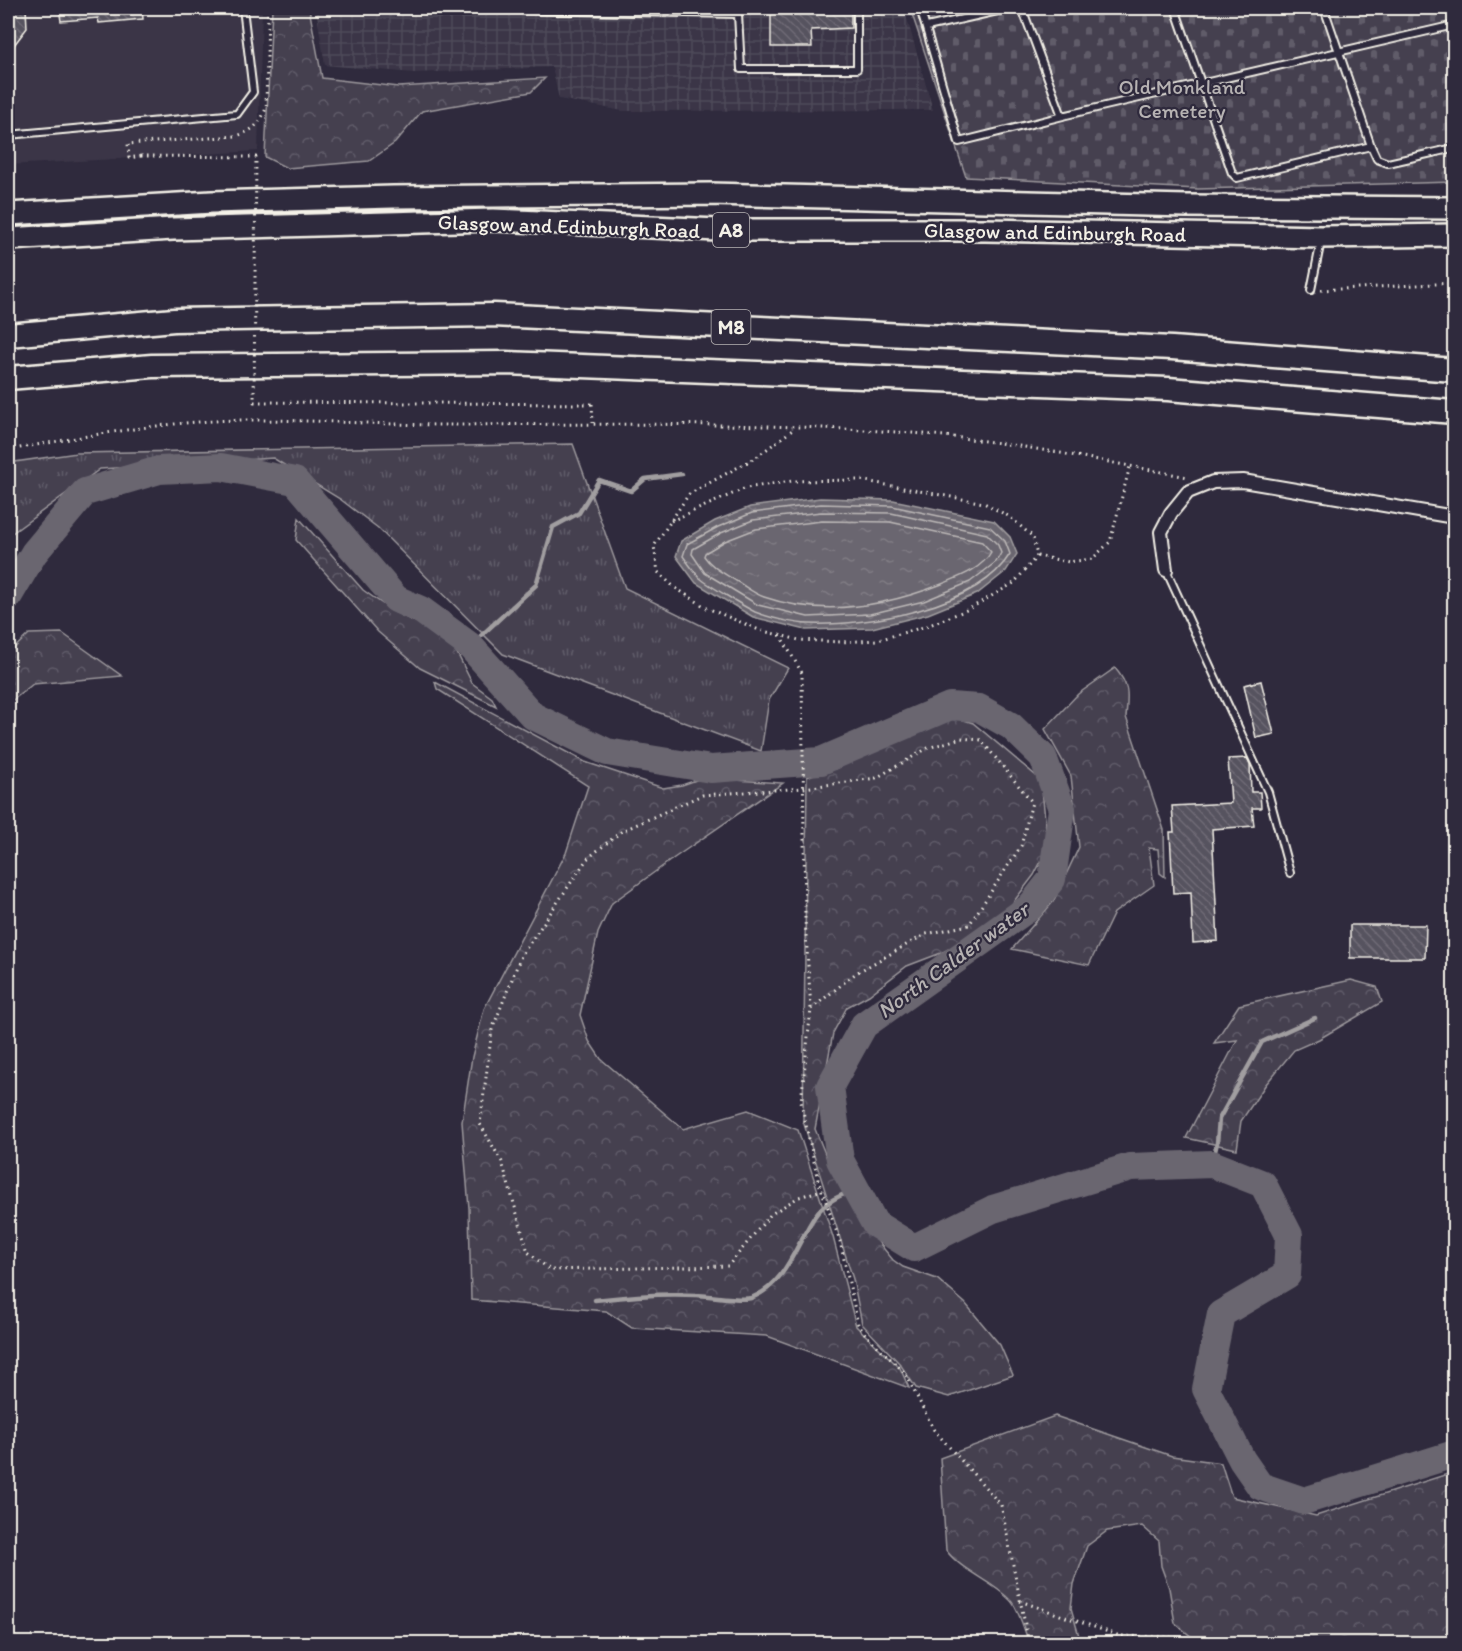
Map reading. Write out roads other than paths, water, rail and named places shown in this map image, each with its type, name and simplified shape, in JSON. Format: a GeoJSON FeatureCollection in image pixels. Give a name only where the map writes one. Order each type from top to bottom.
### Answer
{"type":"FeatureCollection","features":[{"type":"Feature","properties":{"kind":"highway","name":"Glasgow and Edinburgh Road"},"geometry":{"type":"LineString","coordinates":[[8,214],[212,202],[393,197],[710,194],[1187,206],[1455,208]]}},
{"type":"Feature","properties":{"kind":"highway","name":"Glasgow and Edinburgh Road"},"geometry":{"type":"LineString","coordinates":[[8,239],[173,229],[493,220],[718,230],[985,230],[1321,237],[1455,235]]}},
{"type":"Feature","properties":{"kind":"highway","name":"M8"},"geometry":{"type":"LineString","coordinates":[[8,335],[174,320],[494,315],[1172,348],[1455,370]]}},
{"type":"Feature","properties":{"kind":"highway","name":"M8"},"geometry":{"type":"LineString","coordinates":[[8,378],[152,366],[506,363],[1168,389],[1455,412]]}},
{"type":"Feature","properties":{"kind":"street"},"geometry":{"type":"LineString","coordinates":[[1167,570],[1161,532],[1171,513],[1188,492],[1213,482],[1243,481],[1455,517]]}},
{"type":"Feature","properties":{"kind":"lane"},"geometry":{"type":"LineString","coordinates":[[8,135],[237,114],[253,92],[243,8]]}},
{"type":"Feature","properties":{"kind":"lane"},"geometry":{"type":"LineString","coordinates":[[471,8],[738,14],[741,69],[857,69],[857,8]]}},
{"type":"Feature","properties":{"kind":"lane"},"geometry":{"type":"LineString","coordinates":[[920,8],[959,142],[1455,25]]}},
{"type":"Feature","properties":{"kind":"lane"},"geometry":{"type":"LineString","coordinates":[[927,27],[1011,8]]}},
{"type":"Feature","properties":{"kind":"lane"},"geometry":{"type":"LineString","coordinates":[[1022,8],[1062,116],[1064,116]]}},
{"type":"Feature","properties":{"kind":"lane"},"geometry":{"type":"LineString","coordinates":[[1175,8],[1232,173],[1238,178],[1371,146]]}},
{"type":"Feature","properties":{"kind":"lane"},"geometry":{"type":"LineString","coordinates":[[1324,8],[1377,159],[1388,163],[1455,148]]}},
{"type":"Feature","properties":{"kind":"lane"},"geometry":{"type":"LineString","coordinates":[[1311,290],[1321,237]]}},
{"type":"Feature","properties":{"kind":"lane"},"geometry":{"type":"LineString","coordinates":[[1167,570],[1268,792],[1290,873]]}},
{"type":"Feature","properties":{"kind":"water"},"geometry":{"type":"Polygon","coordinates":[[[820,498],[893,500],[994,521],[1010,537],[1017,554],[1006,571],[977,594],[928,614],[872,628],[806,630],[753,617],[696,583],[676,556],[681,541],[715,521],[750,507],[820,498]]]}},
{"type":"Feature","properties":{"kind":"waterway","name":"North Calder water"},"geometry":{"type":"LineString","coordinates":[[8,597],[34,553],[85,492],[159,470],[221,467],[295,481],[396,599],[421,610],[470,646],[533,716],[607,752],[711,769],[821,761],[950,706],[979,708],[1011,726],[1043,757],[1062,809],[1052,879],[1030,907],[864,1025],[830,1086],[840,1160],[875,1224],[914,1248],[993,1209],[1130,1167],[1212,1164],[1263,1184],[1289,1235],[1287,1275],[1221,1314],[1206,1389],[1242,1460],[1260,1486],[1304,1501],[1454,1454]]}},
{"type":"Feature","properties":{"kind":"waterway"},"geometry":{"type":"LineString","coordinates":[[470,646],[536,585],[553,527],[579,513],[599,480],[631,491],[645,479],[682,474]]}},
{"type":"Feature","properties":{"kind":"waterway"},"geometry":{"type":"LineString","coordinates":[[1212,1164],[1219,1119],[1262,1042],[1315,1018]]}},
{"type":"Feature","properties":{"kind":"waterway"},"geometry":{"type":"LineString","coordinates":[[595,1300],[671,1294],[751,1298],[763,1292],[782,1274],[819,1211],[833,1200],[856,1189]]}},
{"type":"Feature","properties":{"kind":"park label","name":"Old Monkland Cemetery"},"geometry":{"type":"Point","coordinates":[1182,98]}}]}
